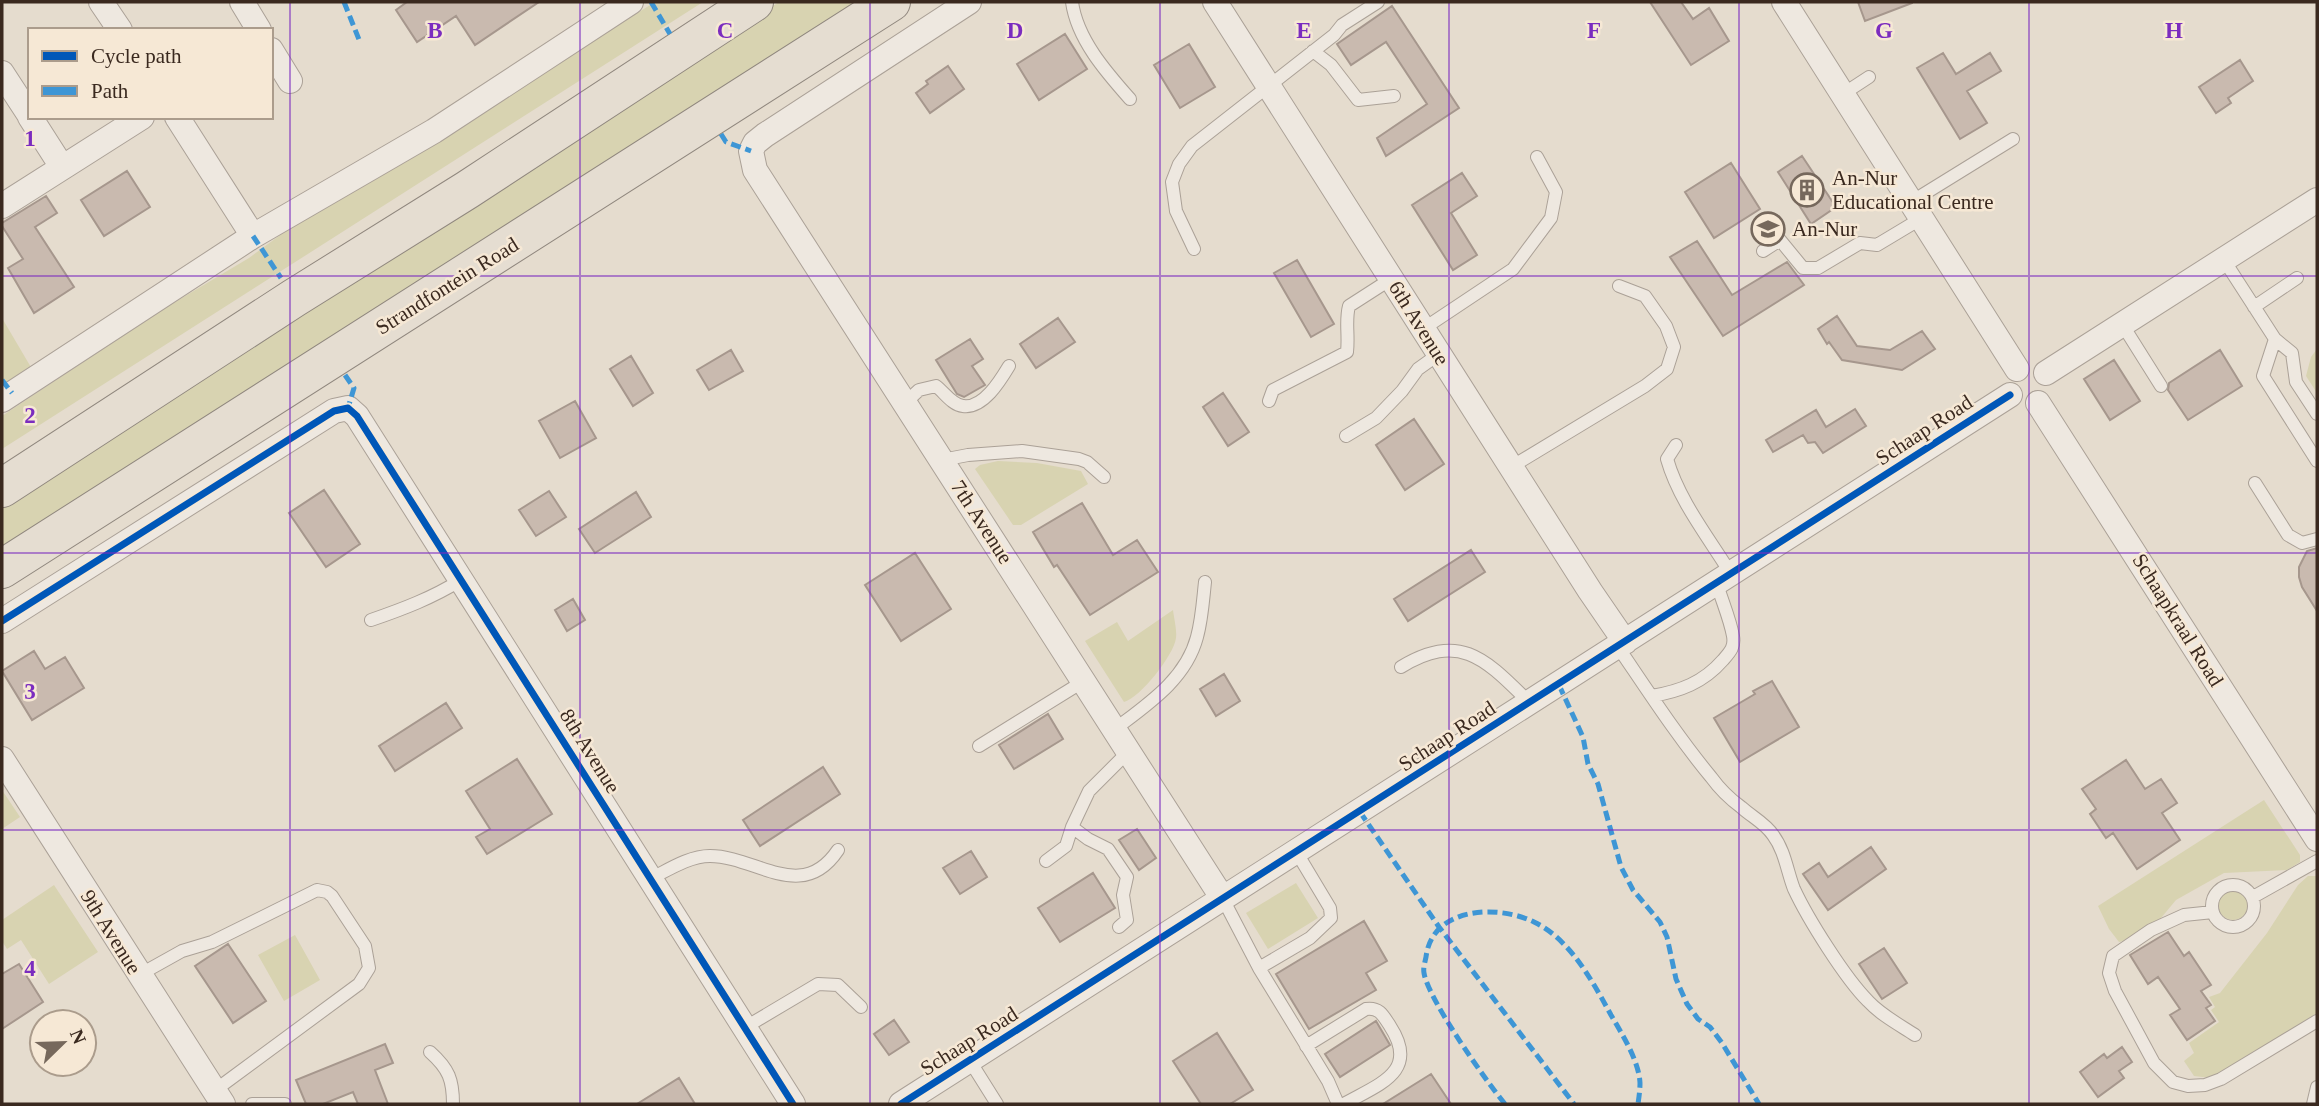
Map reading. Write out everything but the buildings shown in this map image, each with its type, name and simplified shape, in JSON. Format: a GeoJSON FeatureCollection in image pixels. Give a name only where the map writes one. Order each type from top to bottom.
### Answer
{"type":"FeatureCollection","features":[{"type":"Feature","properties":{"kind":"main road"},"geometry":{"type":"LineString","coordinates":[[2,488],[294,298],[467,190],[754,2]]}},
{"type":"Feature","properties":{"kind":"main road","name":"Strandfontein Road"},"geometry":{"type":"LineString","coordinates":[[2,569],[891,2]]}},
{"type":"Feature","properties":{"kind":"street"},"geometry":{"type":"LineString","coordinates":[[102,2],[119,28]]}},
{"type":"Feature","properties":{"kind":"street"},"geometry":{"type":"LineString","coordinates":[[242,2],[258,28]]}},
{"type":"Feature","properties":{"kind":"street"},"geometry":{"type":"LineString","coordinates":[[2,400],[253,236],[434,131],[631,2]]}},
{"type":"Feature","properties":{"kind":"street","name":"7th Avenue"},"geometry":{"type":"LineString","coordinates":[[969,2],[755,142],[751,151],[755,170],[1223,899]]}},
{"type":"Feature","properties":{"kind":"street","name":"6th Avenue"},"geometry":{"type":"LineString","coordinates":[[1215,2],[1590,591],[1621,645]]}},
{"type":"Feature","properties":{"kind":"street"},"geometry":{"type":"LineString","coordinates":[[1784,2],[2017,369]]}},
{"type":"Feature","properties":{"kind":"street"},"geometry":{"type":"LineString","coordinates":[[273,53],[290,81]]}},
{"type":"Feature","properties":{"kind":"street"},"geometry":{"type":"LineString","coordinates":[[2,73],[28,114]]}},
{"type":"Feature","properties":{"kind":"street"},"geometry":{"type":"LineString","coordinates":[[31,119],[62,167]]}},
{"type":"Feature","properties":{"kind":"street"},"geometry":{"type":"LineString","coordinates":[[2,206],[139,119]]}},
{"type":"Feature","properties":{"kind":"street"},"geometry":{"type":"LineString","coordinates":[[178,119],[253,236]]}},
{"type":"Feature","properties":{"kind":"street"},"geometry":{"type":"LineString","coordinates":[[2046,373],[2317,200]]}},
{"type":"Feature","properties":{"kind":"street"},"geometry":{"type":"LineString","coordinates":[[2032,364],[2046,373],[2045,397],[2038,403],[2023,404],[2010,395],[2010,378],[2017,369],[2032,364]]}},
{"type":"Feature","properties":{"kind":"street","name":"Schaap Road"},"geometry":{"type":"LineString","coordinates":[[901,1104],[2010,395]]}},
{"type":"Feature","properties":{"kind":"street","name":"Schaapkraal Road"},"geometry":{"type":"LineString","coordinates":[[2038,403],[2317,839]]}},
{"type":"Feature","properties":{"kind":"street","name":"8th Avenue"},"geometry":{"type":"LineString","coordinates":[[2,621],[334,411],[348,408],[358,416],[793,1104]]}},
{"type":"Feature","properties":{"kind":"street","name":"9th Avenue"},"geometry":{"type":"LineString","coordinates":[[2,759],[219,1098]]}},
{"type":"Feature","properties":{"kind":"lane"},"geometry":{"type":"LineString","coordinates":[[1072,2],[1073,13],[1104,70],[1130,99]]}},
{"type":"Feature","properties":{"kind":"lane"},"geometry":{"type":"LineString","coordinates":[[1194,249],[1176,211],[1172,182],[1179,164],[1192,146],[1269,87],[1342,25],[1378,2]]}},
{"type":"Feature","properties":{"kind":"lane"},"geometry":{"type":"LineString","coordinates":[[1313,51],[1331,65],[1358,100],[1394,96]]}},
{"type":"Feature","properties":{"kind":"lane"},"geometry":{"type":"LineString","coordinates":[[1843,94],[1869,77]]}},
{"type":"Feature","properties":{"kind":"lane"},"geometry":{"type":"LineString","coordinates":[[1763,251],[1780,240],[1803,268],[1818,268],[1860,243],[1877,245],[1917,210],[2013,139]]}},
{"type":"Feature","properties":{"kind":"lane"},"geometry":{"type":"LineString","coordinates":[[1423,329],[1513,269],[1551,218],[1556,192],[1537,157]]}},
{"type":"Feature","properties":{"kind":"lane"},"geometry":{"type":"LineString","coordinates":[[2224,260],[2274,339],[2292,353],[2296,382],[2317,414]]}},
{"type":"Feature","properties":{"kind":"lane"},"geometry":{"type":"LineString","coordinates":[[2254,307],[2297,278]]}},
{"type":"Feature","properties":{"kind":"lane"},"geometry":{"type":"LineString","coordinates":[[1269,401],[1273,390],[1347,352],[1349,332],[1345,319],[1349,306],[1391,279]]}},
{"type":"Feature","properties":{"kind":"lane"},"geometry":{"type":"LineString","coordinates":[[1511,467],[1645,386],[1667,369],[1674,348],[1666,326],[1645,296],[1619,285]]}},
{"type":"Feature","properties":{"kind":"lane"},"geometry":{"type":"LineString","coordinates":[[2122,324],[2161,386]]}},
{"type":"Feature","properties":{"kind":"lane"},"geometry":{"type":"LineString","coordinates":[[2274,339],[2263,376],[2317,461]]}},
{"type":"Feature","properties":{"kind":"lane"},"geometry":{"type":"LineString","coordinates":[[1346,436],[1376,418],[1402,391],[1418,369],[1439,354]]}},
{"type":"Feature","properties":{"kind":"lane"},"geometry":{"type":"LineString","coordinates":[[905,403],[919,390],[936,386],[962,407],[976,405],[1000,381],[1009,366]]}},
{"type":"Feature","properties":{"kind":"lane"},"geometry":{"type":"LineString","coordinates":[[1652,696],[1675,692],[1696,684],[1715,669],[1733,649],[1724,579],[1667,459],[1676,445]]}},
{"type":"Feature","properties":{"kind":"lane"},"geometry":{"type":"LineString","coordinates":[[942,460],[968,454],[1022,451],[1079,459],[1087,462],[1104,477]]}},
{"type":"Feature","properties":{"kind":"lane"},"geometry":{"type":"LineString","coordinates":[[2255,483],[2288,535],[2302,543],[2317,540]]}},
{"type":"Feature","properties":{"kind":"lane"},"geometry":{"type":"LineString","coordinates":[[371,620],[409,607],[461,580]]}},
{"type":"Feature","properties":{"kind":"lane"},"geometry":{"type":"LineString","coordinates":[[1115,729],[1153,700],[1176,677],[1190,657],[1198,636],[1205,582]]}},
{"type":"Feature","properties":{"kind":"lane"},"geometry":{"type":"LineString","coordinates":[[1621,645],[1652,696],[1712,779],[1740,807],[1761,821],[1780,844],[1793,887],[1848,976],[1867,1000],[1886,1017],[1915,1035]]}},
{"type":"Feature","properties":{"kind":"lane"},"geometry":{"type":"LineString","coordinates":[[1401,667],[1420,655],[1443,649],[1469,653],[1490,666],[1530,703]]}},
{"type":"Feature","properties":{"kind":"lane"},"geometry":{"type":"LineString","coordinates":[[979,747],[1084,681]]}},
{"type":"Feature","properties":{"kind":"lane"},"geometry":{"type":"LineString","coordinates":[[1046,861],[1066,846],[1089,791],[1129,751]]}},
{"type":"Feature","properties":{"kind":"lane"},"geometry":{"type":"LineString","coordinates":[[1072,827],[1108,849],[1126,877],[1124,895],[1127,920],[1119,927]]}},
{"type":"Feature","properties":{"kind":"lane"},"geometry":{"type":"LineString","coordinates":[[650,879],[688,861],[714,856],[769,871],[805,876],[817,872],[838,850]]}},
{"type":"Feature","properties":{"kind":"lane"},"geometry":{"type":"LineString","coordinates":[[1259,968],[1310,937],[1331,918],[1330,908],[1297,852]]}},
{"type":"Feature","properties":{"kind":"lane"},"geometry":{"type":"LineString","coordinates":[[2253,897],[2317,861]]}},
{"type":"Feature","properties":{"kind":"lane"},"geometry":{"type":"LineString","coordinates":[[2222,887],[2243,887],[2253,897],[2254,911],[2241,926],[2221,923],[2213,912],[2213,898],[2222,887]]}},
{"type":"Feature","properties":{"kind":"lane"},"geometry":{"type":"LineString","coordinates":[[139,975],[181,951],[212,942],[317,890],[332,896],[365,946],[369,968],[359,984],[219,1098]]}},
{"type":"Feature","properties":{"kind":"lane"},"geometry":{"type":"LineString","coordinates":[[1223,899],[1259,968],[1328,1081],[1338,1104]]}},
{"type":"Feature","properties":{"kind":"lane"},"geometry":{"type":"LineString","coordinates":[[2213,912],[2184,915],[2165,923],[2119,951],[2110,962],[2109,973],[2115,991],[2154,1063],[2173,1082],[2188,1086],[2205,1084],[2221,1079],[2317,1020]]}},
{"type":"Feature","properties":{"kind":"lane"},"geometry":{"type":"LineString","coordinates":[[744,1028],[818,984],[838,985],[860,1007]]}},
{"type":"Feature","properties":{"kind":"lane"},"geometry":{"type":"LineString","coordinates":[[1306,1046],[1366,1009],[1375,1009],[1383,1014],[1400,1040],[1402,1049],[1397,1069],[1382,1082],[1345,1104]]}},
{"type":"Feature","properties":{"kind":"lane"},"geometry":{"type":"LineString","coordinates":[[430,1052],[442,1062],[453,1082],[453,1104]]}},
{"type":"Feature","properties":{"kind":"lane"},"geometry":{"type":"LineString","coordinates":[[970,1061],[998,1104]]}},
{"type":"Feature","properties":{"kind":"lane"},"geometry":{"type":"LineString","coordinates":[[2313,1104],[2317,1087]]}},
{"type":"Feature","properties":{"kind":"lane"},"geometry":{"type":"LineString","coordinates":[[252,1104],[285,1104]]}},
{"type":"Feature","properties":{"kind":"shaded area"},"geometry":{"type":"Polygon","coordinates":[[[655,2],[703,2],[2,449],[2,416],[160,311],[249,258],[283,233],[655,2]]]}},
{"type":"Feature","properties":{"kind":"shaded area"},"geometry":{"type":"Polygon","coordinates":[[[779,2],[862,2],[2,551],[2,502],[779,2]]]}},
{"type":"Feature","properties":{"kind":"shaded area"},"geometry":{"type":"Polygon","coordinates":[[[2,318],[32,369],[2,388],[2,318]]]}},
{"type":"Feature","properties":{"kind":"shaded area"},"geometry":{"type":"Polygon","coordinates":[[[2317,349],[2317,393],[2306,376],[2311,357],[2317,349]]]}},
{"type":"Feature","properties":{"kind":"shaded area"},"geometry":{"type":"Polygon","coordinates":[[[998,461],[1037,463],[1081,471],[1088,484],[1021,525],[1013,525],[975,469],[980,465],[998,461]]]}},
{"type":"Feature","properties":{"kind":"shaded area"},"geometry":{"type":"Polygon","coordinates":[[[1173,610],[1176,638],[1169,655],[1139,693],[1124,702],[1085,641],[1117,622],[1128,641],[1173,610]]]}},
{"type":"Feature","properties":{"kind":"shaded area"},"geometry":{"type":"Polygon","coordinates":[[[2,790],[20,817],[2,829],[2,790]]]}},
{"type":"Feature","properties":{"kind":"shaded area"},"geometry":{"type":"Polygon","coordinates":[[[2264,800],[2300,855],[2300,862],[2287,870],[2224,873],[2176,900],[2161,918],[2129,940],[2119,942],[2098,906],[2264,800]]]}},
{"type":"Feature","properties":{"kind":"shaded area"},"geometry":{"type":"Polygon","coordinates":[[[2308,876],[2316,876],[2317,879],[2317,1013],[2253,1055],[2211,1078],[2194,1076],[2184,1061],[2194,1053],[2189,1043],[2219,1022],[2211,1010],[2215,1007],[2209,997],[2220,993],[2267,933],[2298,885],[2308,876]]]}},
{"type":"Feature","properties":{"kind":"shaded area"},"geometry":{"type":"Polygon","coordinates":[[[1296,883],[1318,918],[1268,949],[1246,913],[1296,883]]]}},
{"type":"Feature","properties":{"kind":"shaded area"},"geometry":{"type":"Polygon","coordinates":[[[54,885],[98,952],[49,984],[21,940],[7,949],[2,941],[2,920],[54,885]]]}},
{"type":"Feature","properties":{"kind":"shaded area"},"geometry":{"type":"Polygon","coordinates":[[[2233,890],[2244,894],[2248,905],[2244,916],[2233,920],[2222,916],[2218,905],[2222,894],[2233,890]]]}},
{"type":"Feature","properties":{"kind":"shaded area"},"geometry":{"type":"Polygon","coordinates":[[[295,935],[320,980],[284,1001],[258,955],[295,935]]]}},
{"type":"Feature","properties":{"kind":"marked path"},"geometry":{"type":"LineString","coordinates":[[344,2],[360,42]]}},
{"type":"Feature","properties":{"kind":"marked path"},"geometry":{"type":"LineString","coordinates":[[651,2],[670,34]]}},
{"type":"Feature","properties":{"kind":"marked path"},"geometry":{"type":"LineString","coordinates":[[721,134],[726,142],[751,151]]}},
{"type":"Feature","properties":{"kind":"marked path"},"geometry":{"type":"LineString","coordinates":[[253,236],[281,278]]}},
{"type":"Feature","properties":{"kind":"marked path"},"geometry":{"type":"LineString","coordinates":[[345,375],[354,388],[348,408]]}},
{"type":"Feature","properties":{"kind":"marked path"},"geometry":{"type":"LineString","coordinates":[[2,380],[12,393]]}},
{"type":"Feature","properties":{"kind":"marked path"},"geometry":{"type":"LineString","coordinates":[[1559,685],[1583,737],[1588,764],[1598,784],[1621,867],[1633,890],[1660,922],[1667,937],[1676,979],[1687,1004],[1722,1043],[1759,1104]]}},
{"type":"Feature","properties":{"kind":"marked path"},"geometry":{"type":"LineString","coordinates":[[1360,812],[1439,927],[1574,1104]]}},
{"type":"Feature","properties":{"kind":"marked path"},"geometry":{"type":"LineString","coordinates":[[1505,1104],[1446,1020],[1424,973],[1431,940],[1440,928],[1453,919],[1468,914],[1485,912],[1519,916],[1547,930],[1569,950],[1625,1039],[1639,1075],[1638,1104]]}},
{"type":"Feature","properties":{"kind":"cycle path"},"geometry":{"type":"LineString","coordinates":[[901,1104],[2010,395]]}},
{"type":"Feature","properties":{"kind":"cycle path"},"geometry":{"type":"LineString","coordinates":[[2,621],[334,411],[348,408],[357,416],[793,1104]]}},
{"type":"Feature","properties":{"kind":"place","name":"An-Nur Educational Centre"},"geometry":{"type":"Point","coordinates":[1807,190]}},
{"type":"Feature","properties":{"kind":"place","name":"An-Nur"},"geometry":{"type":"Point","coordinates":[1768,229]}}]}
